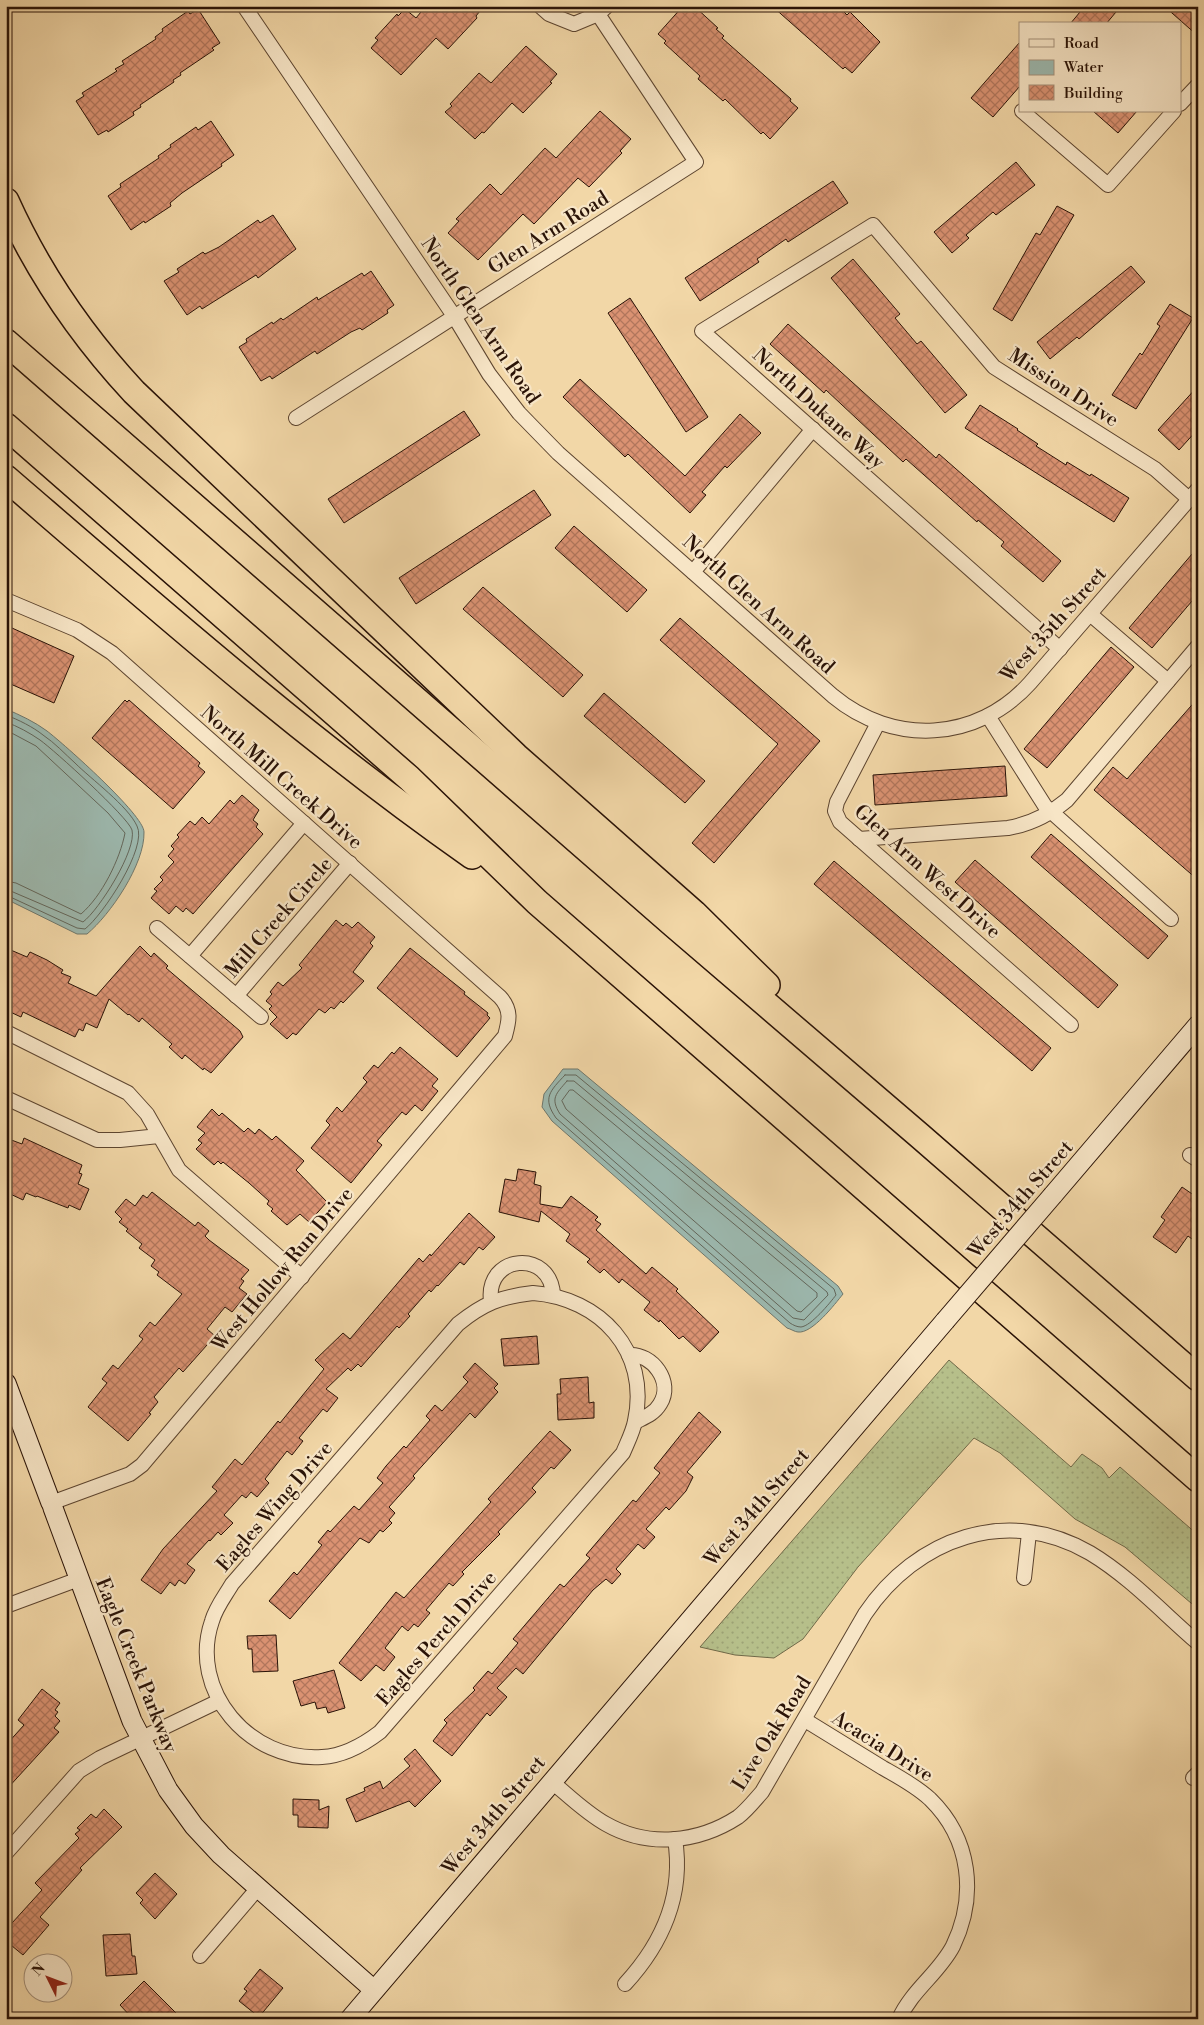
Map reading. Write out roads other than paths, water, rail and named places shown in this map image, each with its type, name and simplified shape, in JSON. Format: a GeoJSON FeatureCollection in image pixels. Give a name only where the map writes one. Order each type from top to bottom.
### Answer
{"type":"FeatureCollection","features":[{"type":"Feature","properties":{"kind":"highway"},"geometry":{"type":"LineString","coordinates":[[6,201],[32,253],[62,302],[95,348],[134,392],[516,756],[694,913],[920,1136]]}},
{"type":"Feature","properties":{"kind":"highway"},"geometry":{"type":"LineString","coordinates":[[6,342],[666,919],[920,1136],[1198,1378]]}},
{"type":"Feature","properties":{"kind":"highway"},"geometry":{"type":"LineString","coordinates":[[6,426],[408,778],[537,902],[1198,1479]]}},
{"type":"Feature","properties":{"kind":"highway"},"geometry":{"type":"LineString","coordinates":[[6,478],[190,636],[391,800],[537,902]]}},
{"type":"Feature","properties":{"kind":"street","name":"North Glen Arm Road"},"geometry":{"type":"LineString","coordinates":[[244,6],[454,316],[489,374],[529,425],[558,453],[837,700],[878,723]]}},
{"type":"Feature","properties":{"kind":"street"},"geometry":{"type":"LineString","coordinates":[[540,6],[549,14],[574,24],[602,10]]}},
{"type":"Feature","properties":{"kind":"street","name":"Glen Arm Road"},"geometry":{"type":"LineString","coordinates":[[296,418],[696,162],[602,10]]}},
{"type":"Feature","properties":{"kind":"street"},"geometry":{"type":"LineString","coordinates":[[1182,102],[1198,85]]}},
{"type":"Feature","properties":{"kind":"street"},"geometry":{"type":"LineString","coordinates":[[1023,112],[1108,185],[1173,112]]}},
{"type":"Feature","properties":{"kind":"street","name":"North Dukane Way"},"geometry":{"type":"LineString","coordinates":[[873,224],[702,331],[1060,649]]}},
{"type":"Feature","properties":{"kind":"street","name":"Mission Drive"},"geometry":{"type":"LineString","coordinates":[[873,224],[994,368],[1194,494]]}},
{"type":"Feature","properties":{"kind":"street"},"geometry":{"type":"LineString","coordinates":[[692,572],[813,429]]}},
{"type":"Feature","properties":{"kind":"street","name":"West 35th Street"},"geometry":{"type":"LineString","coordinates":[[878,723],[914,732],[938,732],[964,727],[988,716],[1021,692],[1194,494]]}},
{"type":"Feature","properties":{"kind":"street","name":"North Mill Creek Drive"},"geometry":{"type":"LineString","coordinates":[[6,600],[77,630],[106,649],[500,996],[509,1014]]}},
{"type":"Feature","properties":{"kind":"street"},"geometry":{"type":"LineString","coordinates":[[1090,614],[1168,681]]}},
{"type":"Feature","properties":{"kind":"street"},"geometry":{"type":"LineString","coordinates":[[859,839],[1008,828],[1028,823],[1052,813],[1067,800],[1198,646]]}},
{"type":"Feature","properties":{"kind":"street"},"geometry":{"type":"LineString","coordinates":[[988,716],[1045,806],[1172,919]]}},
{"type":"Feature","properties":{"kind":"street","name":"Glen Arm West Drive"},"geometry":{"type":"LineString","coordinates":[[878,723],[837,802],[835,811],[840,822],[1071,1025]]}},
{"type":"Feature","properties":{"kind":"street"},"geometry":{"type":"LineString","coordinates":[[190,956],[304,823]]}},
{"type":"Feature","properties":{"kind":"street","name":"Mill Creek Circle"},"geometry":{"type":"LineString","coordinates":[[236,996],[350,864]]}},
{"type":"Feature","properties":{"kind":"street","name":"Mill Creek Circle"},"geometry":{"type":"LineString","coordinates":[[157,928],[261,1017]]}},
{"type":"Feature","properties":{"kind":"street","name":"West Hollow Run Drive"},"geometry":{"type":"LineString","coordinates":[[52,1506],[130,1474],[142,1465],[504,1036],[509,1026],[509,1014]]}},
{"type":"Feature","properties":{"kind":"street","name":"West 34th Street"},"geometry":{"type":"LineString","coordinates":[[350,2019],[1198,1025]]}},
{"type":"Feature","properties":{"kind":"street"},"geometry":{"type":"LineString","coordinates":[[6,1032],[125,1090],[142,1107],[171,1159],[185,1177],[302,1276]]}},
{"type":"Feature","properties":{"kind":"street"},"geometry":{"type":"LineString","coordinates":[[6,1098],[97,1140],[159,1136]]}},
{"type":"Feature","properties":{"kind":"street"},"geometry":{"type":"LineString","coordinates":[[491,1301],[491,1288],[494,1278],[508,1265],[522,1262],[535,1265],[543,1271],[551,1282],[553,1295]]}},
{"type":"Feature","properties":{"kind":"street","name":"Eagles Wing Drive"},"geometry":{"type":"LineString","coordinates":[[219,1701],[209,1670],[207,1644],[212,1620],[232,1584],[458,1324],[478,1308],[491,1301],[533,1292],[573,1301],[601,1318]]}},
{"type":"Feature","properties":{"kind":"street","name":"Eagles Perch Drive"},"geometry":{"type":"LineString","coordinates":[[219,1701],[233,1721],[251,1738],[272,1749],[288,1754],[329,1756],[345,1752],[367,1742],[392,1720],[618,1460],[635,1422],[636,1382],[629,1356],[618,1336],[601,1318]]}},
{"type":"Feature","properties":{"kind":"street"},"geometry":{"type":"LineString","coordinates":[[629,1356],[640,1356],[652,1363],[661,1376],[664,1388],[660,1404],[650,1415],[635,1422]]}},
{"type":"Feature","properties":{"kind":"street","name":"Eagle Creek Parkway"},"geometry":{"type":"LineString","coordinates":[[6,1383],[125,1704],[140,1739],[168,1790],[194,1826],[258,1888],[374,1990]]}},
{"type":"Feature","properties":{"kind":"street","name":"Live Oak Road"},"geometry":{"type":"LineString","coordinates":[[552,1781],[592,1816],[613,1828],[635,1836],[675,1839],[708,1832],[745,1811],[762,1792],[866,1614],[884,1588],[901,1571],[934,1549],[964,1538],[1003,1531],[1029,1533],[1071,1544],[1106,1563],[1198,1644]]}},
{"type":"Feature","properties":{"kind":"street"},"geometry":{"type":"LineString","coordinates":[[1024,1578],[1029,1533]]}},
{"type":"Feature","properties":{"kind":"street"},"geometry":{"type":"LineString","coordinates":[[6,1606],[78,1579]]}},
{"type":"Feature","properties":{"kind":"street"},"geometry":{"type":"LineString","coordinates":[[6,1853],[79,1771],[100,1758],[219,1701]]}},
{"type":"Feature","properties":{"kind":"street","name":"Acacia Drive"},"geometry":{"type":"LineString","coordinates":[[805,1720],[923,1793],[945,1816],[961,1845],[967,1869],[968,1885],[968,1902],[962,1925],[943,1961],[912,1994],[899,2019]]}},
{"type":"Feature","properties":{"kind":"street"},"geometry":{"type":"LineString","coordinates":[[625,1984],[646,1960],[659,1940],[668,1918],[677,1871],[675,1839]]}},
{"type":"Feature","properties":{"kind":"street"},"geometry":{"type":"LineString","coordinates":[[200,1956],[258,1888]]}},
{"type":"Feature","properties":{"kind":"water"},"geometry":{"type":"Polygon","coordinates":[[[6,709],[27,719],[56,738],[118,796],[141,823],[144,832],[143,845],[139,859],[125,888],[106,915],[87,934],[77,934],[6,899],[6,709]]]}},
{"type":"Feature","properties":{"kind":"water"},"geometry":{"type":"Polygon","coordinates":[[[563,1069],[578,1069],[838,1286],[843,1294],[829,1311],[804,1331],[797,1332],[787,1328],[552,1121],[542,1107],[544,1094],[563,1069]]]}}]}
